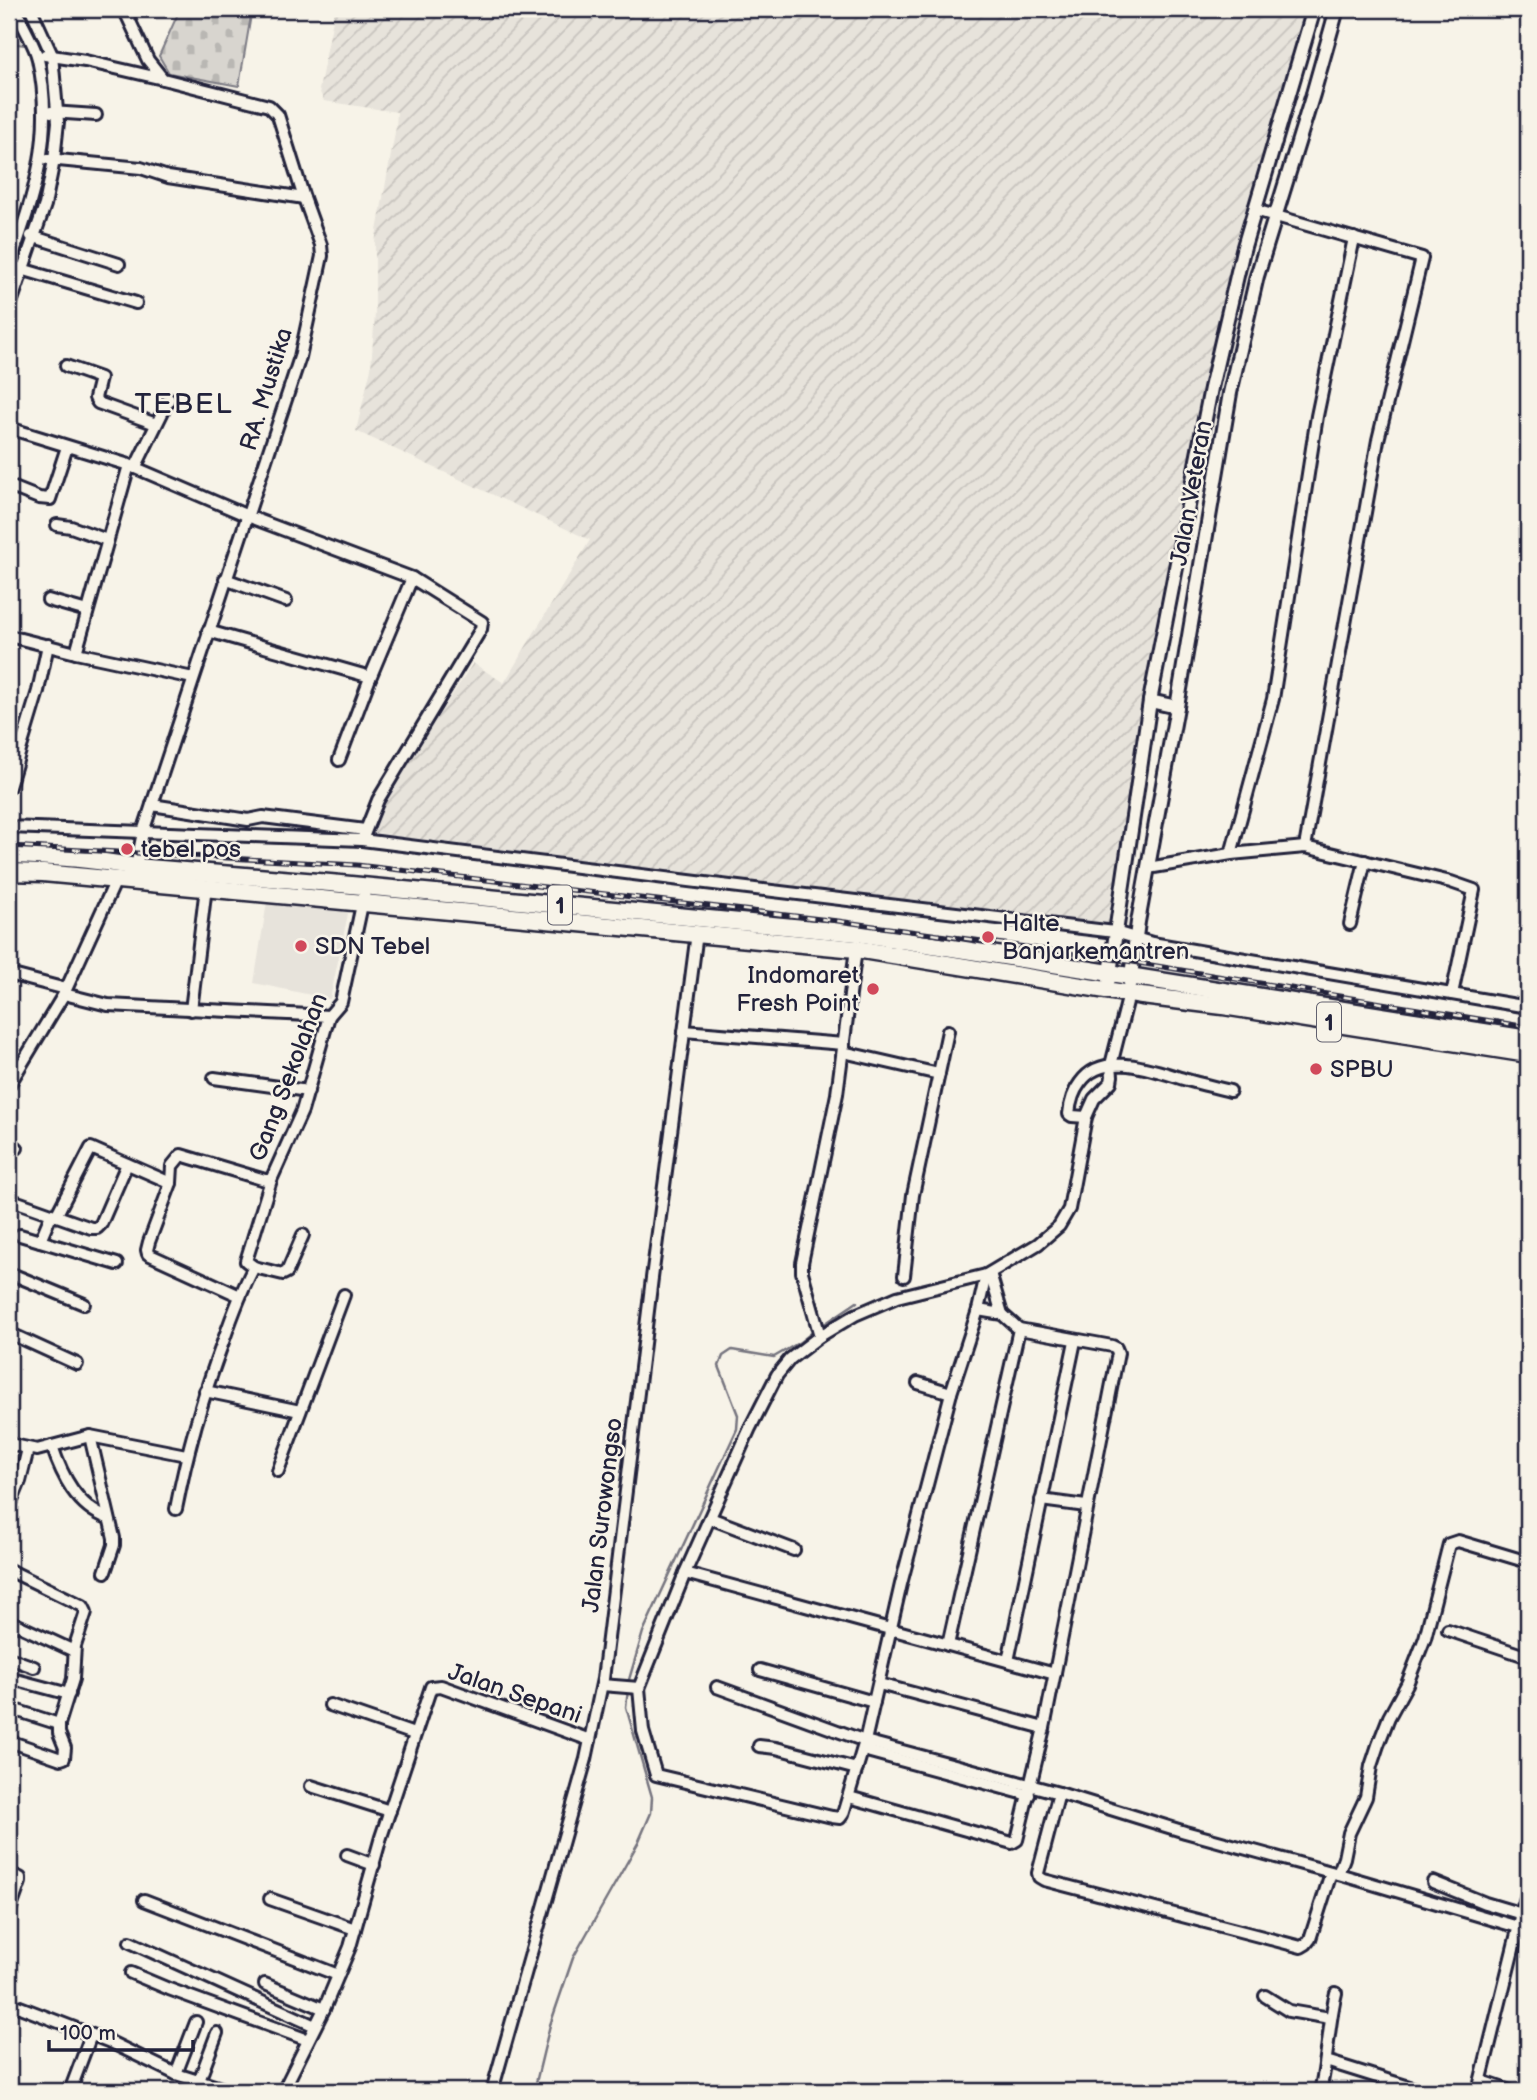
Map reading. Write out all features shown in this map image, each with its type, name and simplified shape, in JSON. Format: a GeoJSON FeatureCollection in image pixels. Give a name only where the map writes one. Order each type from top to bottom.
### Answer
{"type":"FeatureCollection","features":[{"type":"Feature","properties":{"kind":"highway","name":"1"},"geometry":{"type":"LineString","coordinates":[[9,855],[109,862],[697,933],[856,949],[1109,982],[1131,977],[1528,1040]]}},
{"type":"Feature","properties":{"kind":"highway","name":"1"},"geometry":{"type":"LineString","coordinates":[[9,872],[206,887],[365,894],[857,933],[1109,982],[1129,994],[1528,1054]]}},
{"type":"Feature","properties":{"kind":"main road","name":"Jalan Veteran"},"geometry":{"type":"LineString","coordinates":[[1109,982],[1150,701],[1211,388],[1243,250],[1314,9]]}},
{"type":"Feature","properties":{"kind":"main road","name":"Jalan Veteran"},"geometry":{"type":"LineString","coordinates":[[1129,994],[1136,937],[1230,393],[1257,276],[1337,9]]}},
{"type":"Feature","properties":{"kind":"main road"},"geometry":{"type":"LineString","coordinates":[[1150,701],[1177,708]]}},
{"type":"Feature","properties":{"kind":"street"},"geometry":{"type":"LineString","coordinates":[[17,9],[21,24],[45,56],[163,79]]}},
{"type":"Feature","properties":{"kind":"street"},"geometry":{"type":"LineString","coordinates":[[9,309],[14,267],[28,235],[39,174],[47,159],[44,141],[51,112],[45,56],[31,9]]}},
{"type":"Feature","properties":{"kind":"street"},"geometry":{"type":"LineString","coordinates":[[124,9],[148,60],[163,79]]}},
{"type":"Feature","properties":{"kind":"street","name":"RA. Mustika"},"geometry":{"type":"LineString","coordinates":[[135,867],[143,832],[208,631],[300,357],[321,269],[321,245],[278,115],[272,108],[163,79]]}},
{"type":"Feature","properties":{"kind":"street"},"geometry":{"type":"LineString","coordinates":[[51,112],[96,115]]}},
{"type":"Feature","properties":{"kind":"street"},"geometry":{"type":"LineString","coordinates":[[47,159],[141,168],[168,177],[304,198]]}},
{"type":"Feature","properties":{"kind":"street"},"geometry":{"type":"LineString","coordinates":[[1255,210],[1422,258],[1378,440],[1305,847]]}},
{"type":"Feature","properties":{"kind":"street"},"geometry":{"type":"LineString","coordinates":[[28,235],[119,264]]}},
{"type":"Feature","properties":{"kind":"street"},"geometry":{"type":"LineString","coordinates":[[1231,854],[1273,699],[1317,416],[1354,238]]}},
{"type":"Feature","properties":{"kind":"street"},"geometry":{"type":"LineString","coordinates":[[14,267],[136,303]]}},
{"type":"Feature","properties":{"kind":"street"},"geometry":{"type":"LineString","coordinates":[[66,366],[100,378],[96,401],[156,424]]}},
{"type":"Feature","properties":{"kind":"street"},"geometry":{"type":"LineString","coordinates":[[76,653],[107,540],[132,467],[169,399]]}},
{"type":"Feature","properties":{"kind":"street"},"geometry":{"type":"LineString","coordinates":[[9,428],[132,467],[248,516],[412,578],[482,622],[378,800],[364,835]]}},
{"type":"Feature","properties":{"kind":"street"},"geometry":{"type":"LineString","coordinates":[[9,486],[39,498],[50,499],[68,447]]}},
{"type":"Feature","properties":{"kind":"street"},"geometry":{"type":"LineString","coordinates":[[57,525],[71,527],[107,540]]}},
{"type":"Feature","properties":{"kind":"street"},"geometry":{"type":"LineString","coordinates":[[339,760],[412,578]]}},
{"type":"Feature","properties":{"kind":"street"},"geometry":{"type":"LineString","coordinates":[[225,579],[286,601]]}},
{"type":"Feature","properties":{"kind":"street"},"geometry":{"type":"LineString","coordinates":[[48,600],[87,611]]}},
{"type":"Feature","properties":{"kind":"street"},"geometry":{"type":"LineString","coordinates":[[208,631],[370,678]]}},
{"type":"Feature","properties":{"kind":"street"},"geometry":{"type":"LineString","coordinates":[[9,636],[193,678]]}},
{"type":"Feature","properties":{"kind":"street"},"geometry":{"type":"LineString","coordinates":[[9,787],[38,691],[48,645]]}},
{"type":"Feature","properties":{"kind":"street"},"geometry":{"type":"LineString","coordinates":[[152,805],[248,820],[262,817],[364,835],[689,881],[1115,932],[1152,943],[1528,1007]]}},
{"type":"Feature","properties":{"kind":"street"},"geometry":{"type":"LineString","coordinates":[[9,827],[364,835]]}},
{"type":"Feature","properties":{"kind":"street"},"geometry":{"type":"LineString","coordinates":[[1148,868],[1231,854],[1305,847],[1474,890],[1452,994]]}},
{"type":"Feature","properties":{"kind":"street"},"geometry":{"type":"LineString","coordinates":[[1350,924],[1365,862]]}},
{"type":"Feature","properties":{"kind":"street"},"geometry":{"type":"LineString","coordinates":[[9,1085],[14,1066],[65,991],[116,880]]}},
{"type":"Feature","properties":{"kind":"street"},"geometry":{"type":"LineString","coordinates":[[191,1010],[206,887]]}},
{"type":"Feature","properties":{"kind":"street","name":"Gang Sekolahan"},"geometry":{"type":"LineString","coordinates":[[170,1183],[174,1162],[181,1155],[271,1180],[302,1111],[329,1016],[341,1002],[365,894]]}},
{"type":"Feature","properties":{"kind":"street","name":"Jalan Surowongso"},"geometry":{"type":"LineString","coordinates":[[492,2091],[590,1740],[602,1685],[697,933]]}},
{"type":"Feature","properties":{"kind":"street"},"geometry":{"type":"LineString","coordinates":[[818,1331],[802,1263],[837,1094],[856,949]]}},
{"type":"Feature","properties":{"kind":"street"},"geometry":{"type":"LineString","coordinates":[[9,974],[108,1005],[329,1016]]}},
{"type":"Feature","properties":{"kind":"street"},"geometry":{"type":"LineString","coordinates":[[988,1274],[951,1393],[864,1746],[843,1814],[837,1818],[656,1775],[631,1688],[777,1375],[818,1331],[897,1297],[988,1274],[1038,1244],[1059,1227],[1069,1209],[1080,1117],[1111,1082],[1107,1069],[1129,994]]}},
{"type":"Feature","properties":{"kind":"street"},"geometry":{"type":"LineString","coordinates":[[684,1031],[843,1048],[939,1074]]}},
{"type":"Feature","properties":{"kind":"street"},"geometry":{"type":"LineString","coordinates":[[904,1276],[913,1195],[948,1031]]}},
{"type":"Feature","properties":{"kind":"street"},"geometry":{"type":"LineString","coordinates":[[1080,1117],[1069,1114],[1078,1085],[1087,1074],[1107,1069],[1152,1069],[1230,1091]]}},
{"type":"Feature","properties":{"kind":"street"},"geometry":{"type":"LineString","coordinates":[[214,1078],[308,1091]]}},
{"type":"Feature","properties":{"kind":"street"},"geometry":{"type":"LineString","coordinates":[[40,1241],[91,1148],[170,1183],[149,1242],[148,1255],[240,1296]]}},
{"type":"Feature","properties":{"kind":"street"},"geometry":{"type":"LineString","coordinates":[[9,1199],[91,1228],[99,1227],[127,1164]]}},
{"type":"Feature","properties":{"kind":"street"},"geometry":{"type":"LineString","coordinates":[[271,1180],[246,1262],[254,1267],[285,1274],[303,1235]]}},
{"type":"Feature","properties":{"kind":"street"},"geometry":{"type":"LineString","coordinates":[[20,1235],[117,1265]]}},
{"type":"Feature","properties":{"kind":"street"},"geometry":{"type":"LineString","coordinates":[[176,1509],[186,1455],[205,1391],[240,1296],[254,1267]]}},
{"type":"Feature","properties":{"kind":"street"},"geometry":{"type":"LineString","coordinates":[[9,1273],[84,1304]]}},
{"type":"Feature","properties":{"kind":"street"},"geometry":{"type":"LineString","coordinates":[[849,1797],[1012,1843],[1017,1840],[1044,1728],[1118,1353],[1112,1346],[1019,1329],[1002,1314],[988,1274]]}},
{"type":"Feature","properties":{"kind":"street"},"geometry":{"type":"LineString","coordinates":[[278,1471],[344,1295]]}},
{"type":"Feature","properties":{"kind":"street"},"geometry":{"type":"LineString","coordinates":[[978,1310],[1002,1314]]}},
{"type":"Feature","properties":{"kind":"street"},"geometry":{"type":"LineString","coordinates":[[948,1645],[1019,1329]]}},
{"type":"Feature","properties":{"kind":"street"},"geometry":{"type":"LineString","coordinates":[[9,1333],[78,1364]]}},
{"type":"Feature","properties":{"kind":"street"},"geometry":{"type":"LineString","coordinates":[[1008,1661],[1074,1341]]}},
{"type":"Feature","properties":{"kind":"street"},"geometry":{"type":"LineString","coordinates":[[918,1383],[951,1393]]}},
{"type":"Feature","properties":{"kind":"street"},"geometry":{"type":"LineString","coordinates":[[205,1391],[300,1411]]}},
{"type":"Feature","properties":{"kind":"street"},"geometry":{"type":"LineString","coordinates":[[9,1444],[37,1450],[90,1436],[186,1455]]}},
{"type":"Feature","properties":{"kind":"street"},"geometry":{"type":"LineString","coordinates":[[90,1436],[114,1545],[105,1572]]}},
{"type":"Feature","properties":{"kind":"street"},"geometry":{"type":"LineString","coordinates":[[52,1446],[60,1468],[76,1495],[92,1511],[108,1518]]}},
{"type":"Feature","properties":{"kind":"street"},"geometry":{"type":"LineString","coordinates":[[9,1508],[20,1481],[28,1449]]}},
{"type":"Feature","properties":{"kind":"street"},"geometry":{"type":"LineString","coordinates":[[1041,1500],[1086,1506]]}},
{"type":"Feature","properties":{"kind":"street"},"geometry":{"type":"LineString","coordinates":[[710,1518],[794,1550]]}},
{"type":"Feature","properties":{"kind":"street"},"geometry":{"type":"LineString","coordinates":[[1059,1793],[1039,1877],[1301,1947],[1310,1939],[1334,1874],[1344,1858],[1349,1833],[1366,1797],[1378,1745],[1389,1717],[1407,1685],[1425,1638],[1449,1544],[1458,1541],[1528,1562]]}},
{"type":"Feature","properties":{"kind":"street"},"geometry":{"type":"LineString","coordinates":[[9,1570],[83,1606],[86,1612],[74,1651],[73,1679],[59,1724],[65,1748],[62,1759],[9,1741]]}},
{"type":"Feature","properties":{"kind":"street"},"geometry":{"type":"LineString","coordinates":[[685,1573],[1055,1674]]}},
{"type":"Feature","properties":{"kind":"street"},"geometry":{"type":"LineString","coordinates":[[9,1621],[74,1651]]}},
{"type":"Feature","properties":{"kind":"street"},"geometry":{"type":"LineString","coordinates":[[1448,1630],[1528,1657]]}},
{"type":"Feature","properties":{"kind":"street"},"geometry":{"type":"LineString","coordinates":[[9,1658],[34,1667]]}},
{"type":"Feature","properties":{"kind":"street"},"geometry":{"type":"LineString","coordinates":[[760,1670],[874,1702]]}},
{"type":"Feature","properties":{"kind":"street"},"geometry":{"type":"LineString","coordinates":[[9,1678],[69,1694]]}},
{"type":"Feature","properties":{"kind":"street"},"geometry":{"type":"LineString","coordinates":[[878,1684],[1044,1728]]}},
{"type":"Feature","properties":{"kind":"street"},"geometry":{"type":"LineString","coordinates":[[602,1685],[631,1688]]}},
{"type":"Feature","properties":{"kind":"street","name":"Jalan Sepani"},"geometry":{"type":"LineString","coordinates":[[414,1734],[428,1690],[431,1686],[441,1686],[590,1740]]}},
{"type":"Feature","properties":{"kind":"street"},"geometry":{"type":"LineString","coordinates":[[717,1687],[864,1746],[1030,1790],[1059,1793],[1185,1832],[1518,1927]]}},
{"type":"Feature","properties":{"kind":"street"},"geometry":{"type":"LineString","coordinates":[[283,2091],[324,2009],[355,1929],[414,1734],[330,1704]]}},
{"type":"Feature","properties":{"kind":"street"},"geometry":{"type":"LineString","coordinates":[[9,1708],[59,1724]]}},
{"type":"Feature","properties":{"kind":"street"},"geometry":{"type":"LineString","coordinates":[[759,1746],[857,1769]]}},
{"type":"Feature","properties":{"kind":"street"},"geometry":{"type":"LineString","coordinates":[[311,1786],[390,1811]]}},
{"type":"Feature","properties":{"kind":"street"},"geometry":{"type":"LineString","coordinates":[[347,1855],[374,1865]]}},
{"type":"Feature","properties":{"kind":"street"},"geometry":{"type":"LineString","coordinates":[[9,1873],[20,1878],[9,1913]]}},
{"type":"Feature","properties":{"kind":"street"},"geometry":{"type":"LineString","coordinates":[[1433,1882],[1485,1903],[1522,1914]]}},
{"type":"Feature","properties":{"kind":"street"},"geometry":{"type":"LineString","coordinates":[[1510,2091],[1479,2086],[1528,1889]]}},
{"type":"Feature","properties":{"kind":"street"},"geometry":{"type":"LineString","coordinates":[[270,1899],[355,1929]]}},
{"type":"Feature","properties":{"kind":"street"},"geometry":{"type":"LineString","coordinates":[[144,1900],[338,1975]]}},
{"type":"Feature","properties":{"kind":"street"},"geometry":{"type":"LineString","coordinates":[[130,1942],[316,2026]]}},
{"type":"Feature","properties":{"kind":"street"},"geometry":{"type":"LineString","coordinates":[[131,1973],[309,2040]]}},
{"type":"Feature","properties":{"kind":"street"},"geometry":{"type":"LineString","coordinates":[[265,1984],[324,2009]]}},
{"type":"Feature","properties":{"kind":"street"},"geometry":{"type":"LineString","coordinates":[[1320,2091],[1336,1993]]}},
{"type":"Feature","properties":{"kind":"street"},"geometry":{"type":"LineString","coordinates":[[1265,1996],[1289,2011],[1330,2018]]}},
{"type":"Feature","properties":{"kind":"street"},"geometry":{"type":"LineString","coordinates":[[12,2004],[90,2035],[176,2074],[230,2091]]}},
{"type":"Feature","properties":{"kind":"street"},"geometry":{"type":"LineString","coordinates":[[176,2074],[196,2022]]}},
{"type":"Feature","properties":{"kind":"street"},"geometry":{"type":"LineString","coordinates":[[199,2081],[217,2033]]}},
{"type":"Feature","properties":{"kind":"street"},"geometry":{"type":"LineString","coordinates":[[70,2091],[90,2035]]}},
{"type":"Feature","properties":{"kind":"street"},"geometry":{"type":"LineString","coordinates":[[1326,2061],[1402,2088],[1422,2091]]}},
{"type":"Feature","properties":{"kind":"shaded area"},"geometry":{"type":"Polygon","coordinates":[[[335,9],[1314,9],[1211,388],[1115,932],[370,832],[390,790],[473,663],[504,683],[590,540],[356,431],[371,368],[375,313],[375,242],[397,112],[324,101],[319,90],[335,9]]]}},
{"type":"Feature","properties":{"kind":"shaded area","name":"SDN Tebel"},"geometry":{"type":"Polygon","coordinates":[[[267,902],[349,909],[330,999],[254,983],[267,902]]]}},
{"type":"Feature","properties":{"kind":"green space"},"geometry":{"type":"Polygon","coordinates":[[[9,9],[14,9],[16,24],[25,45],[9,43],[9,9]]]}},
{"type":"Feature","properties":{"kind":"green space"},"geometry":{"type":"Polygon","coordinates":[[[180,9],[252,9],[239,86],[169,73],[159,56],[180,9]]]}},
{"type":"Feature","properties":{"kind":"waterway"},"geometry":{"type":"LineString","coordinates":[[820,1327],[857,1302]]}},
{"type":"Feature","properties":{"kind":"waterway"},"geometry":{"type":"LineString","coordinates":[[628,1683],[643,1632],[737,1429],[738,1415],[719,1366],[723,1356],[732,1350],[774,1357],[814,1331]]}},
{"type":"Feature","properties":{"kind":"waterway"},"geometry":{"type":"LineString","coordinates":[[534,2091],[550,2025],[573,1958],[638,1843],[651,1813],[652,1797],[626,1707],[628,1690]]}},
{"type":"Feature","properties":{"kind":"railway"},"geometry":{"type":"LineString","coordinates":[[9,846],[357,865],[838,921],[1133,962],[1528,1027]]}},
{"type":"Feature","properties":{"kind":"place","name":"tebel pos"},"geometry":{"type":"Point","coordinates":[127,849]}},
{"type":"Feature","properties":{"kind":"place","name":"Halte Banjarkemantren"},"geometry":{"type":"Point","coordinates":[988,937]}},
{"type":"Feature","properties":{"kind":"place","name":"SDN Tebel"},"geometry":{"type":"Point","coordinates":[301,946]}},
{"type":"Feature","properties":{"kind":"place","name":"Indomaret Fresh Point"},"geometry":{"type":"Point","coordinates":[873,989]}},
{"type":"Feature","properties":{"kind":"place","name":"SPBU"},"geometry":{"type":"Point","coordinates":[1316,1069]}},
{"type":"Feature","properties":{"kind":"district","name":"TEBEL"},"geometry":{"type":"Point","coordinates":[184,403]}}]}
